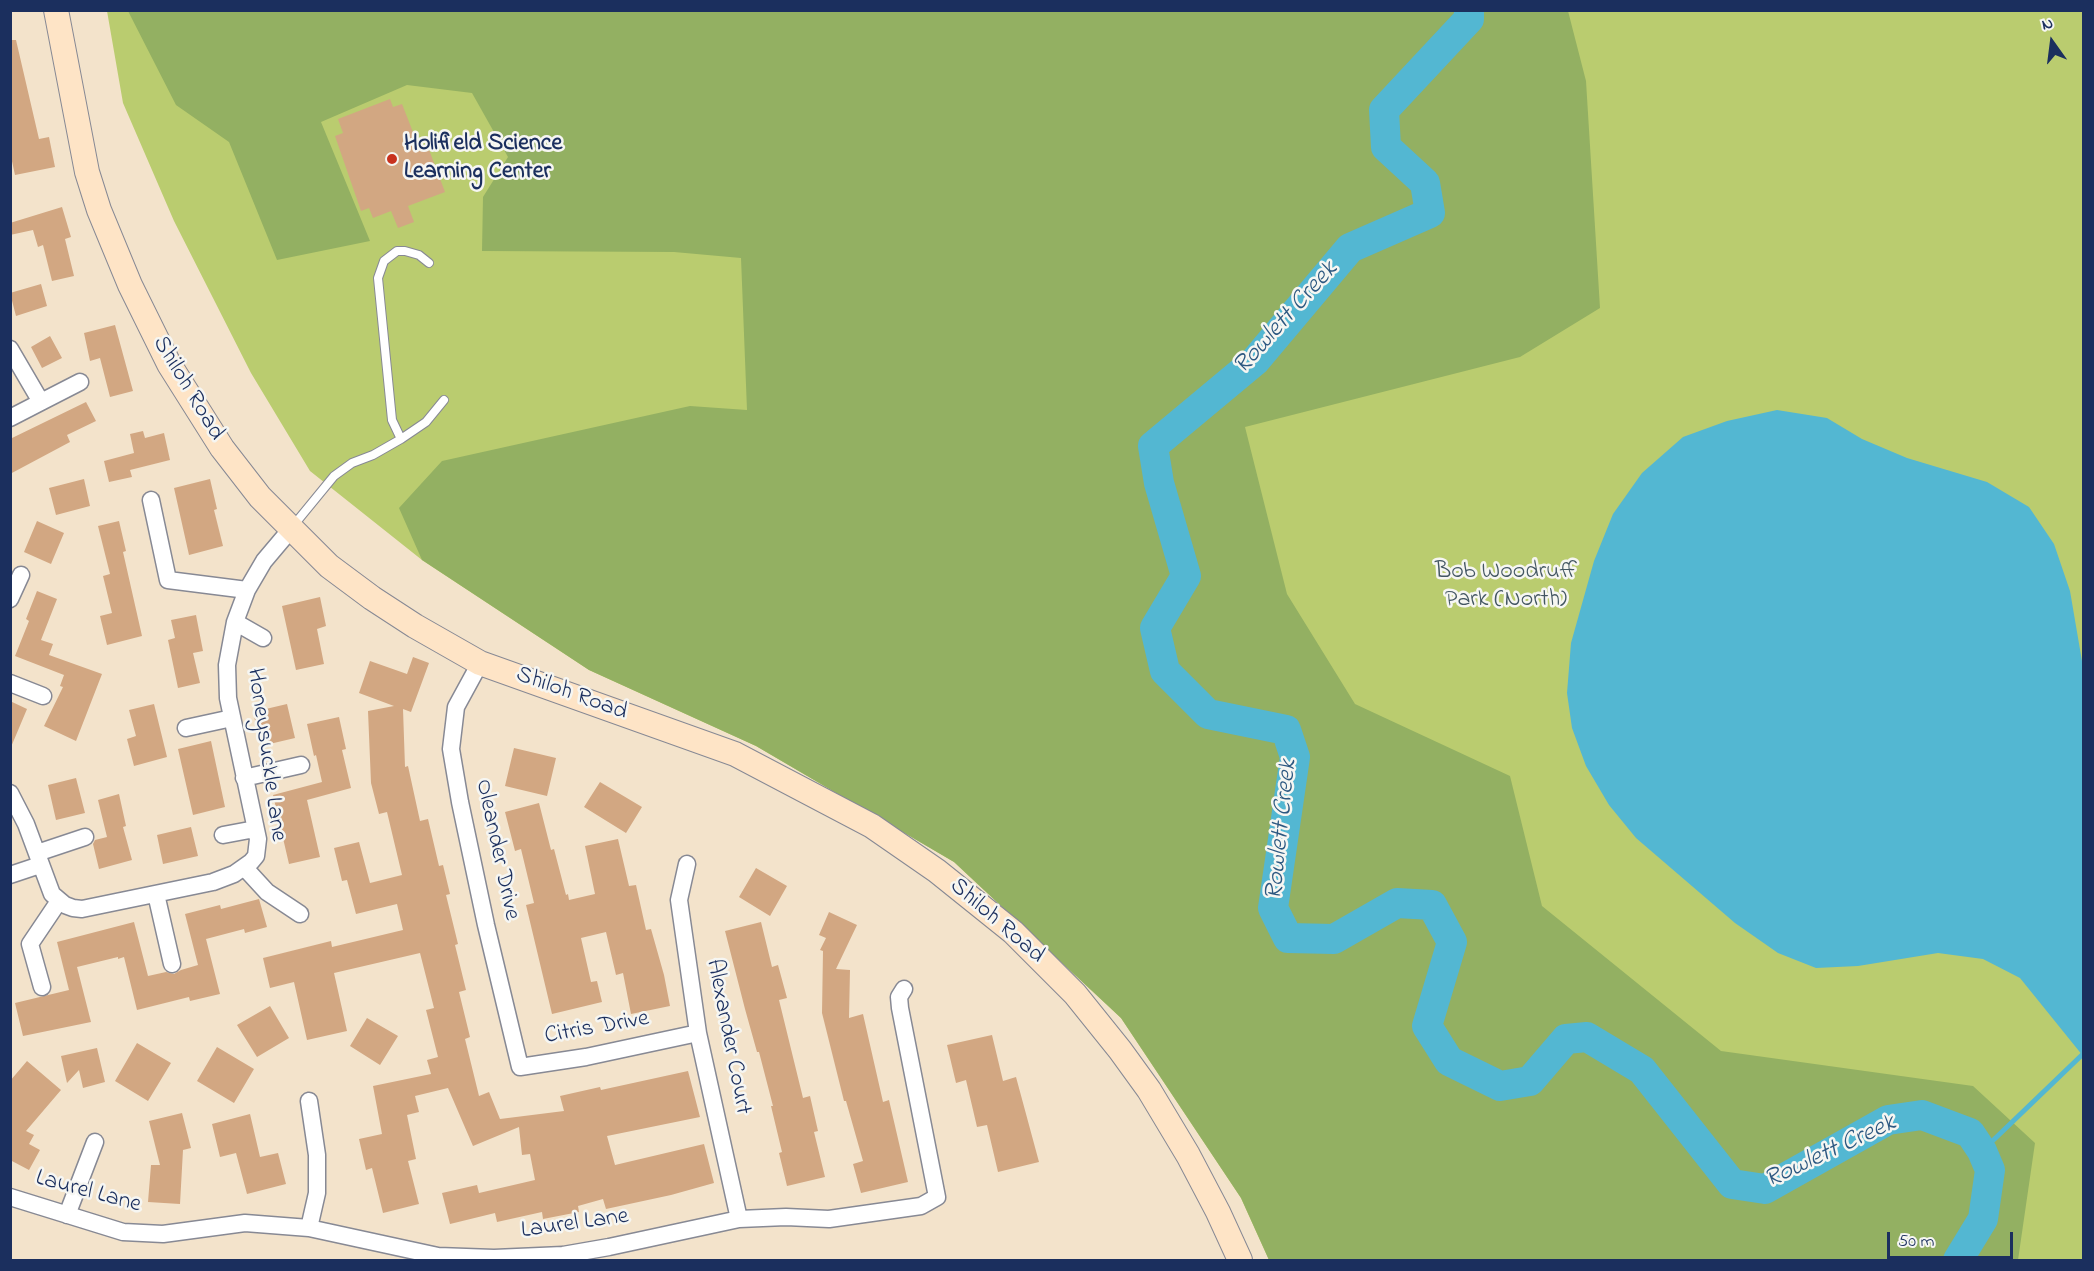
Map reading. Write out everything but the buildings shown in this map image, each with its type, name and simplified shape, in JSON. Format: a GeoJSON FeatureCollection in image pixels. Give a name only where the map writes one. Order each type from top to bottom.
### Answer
{"type":"FeatureCollection","features":[{"type":"Feature","properties":{"kind":"main road","name":"Shiloh Road"},"geometry":{"type":"LineString","coordinates":[[56,10],[87,172],[99,210],[130,285],[169,364],[222,448],[260,497],[329,566],[415,626],[480,663],[735,754],[872,826],[937,871],[1013,932],[1075,994],[1120,1050],[1149,1090],[1188,1155],[1240,1260]]}},
{"type":"Feature","properties":{"kind":"street"},"geometry":{"type":"LineString","coordinates":[[10,349],[41,402]]}},
{"type":"Feature","properties":{"kind":"street"},"geometry":{"type":"LineString","coordinates":[[10,418],[80,382]]}},
{"type":"Feature","properties":{"kind":"street"},"geometry":{"type":"LineString","coordinates":[[151,500],[168,580],[247,590]]}},
{"type":"Feature","properties":{"kind":"street","name":"Honeysuckle Lane"},"geometry":{"type":"LineString","coordinates":[[59,901],[73,908],[82,909],[226,878],[244,867],[255,856],[258,848],[228,698],[227,665],[235,622],[247,590],[264,561],[291,529]]}},
{"type":"Feature","properties":{"kind":"street"},"geometry":{"type":"LineString","coordinates":[[10,599],[21,575]]}},
{"type":"Feature","properties":{"kind":"street"},"geometry":{"type":"LineString","coordinates":[[235,622],[263,638]]}},
{"type":"Feature","properties":{"kind":"street","name":"Oleander Drive"},"geometry":{"type":"LineString","coordinates":[[480,663],[456,707],[451,749],[460,802],[514,1052]]}},
{"type":"Feature","properties":{"kind":"street"},"geometry":{"type":"LineString","coordinates":[[10,683],[43,696]]}},
{"type":"Feature","properties":{"kind":"street"},"geometry":{"type":"LineString","coordinates":[[186,728],[232,718]]}},
{"type":"Feature","properties":{"kind":"street"},"geometry":{"type":"LineString","coordinates":[[244,778],[301,765]]}},
{"type":"Feature","properties":{"kind":"street"},"geometry":{"type":"LineString","coordinates":[[10,793],[26,824],[52,894],[59,901],[30,944],[42,987]]}},
{"type":"Feature","properties":{"kind":"street"},"geometry":{"type":"LineString","coordinates":[[223,835],[255,828]]}},
{"type":"Feature","properties":{"kind":"street"},"geometry":{"type":"LineString","coordinates":[[10,875],[85,837]]}},
{"type":"Feature","properties":{"kind":"street","name":"Alexander Court"},"geometry":{"type":"LineString","coordinates":[[687,864],[679,900],[698,1034],[739,1219]]}},
{"type":"Feature","properties":{"kind":"street"},"geometry":{"type":"LineString","coordinates":[[244,867],[267,892],[300,914]]}},
{"type":"Feature","properties":{"kind":"street"},"geometry":{"type":"LineString","coordinates":[[156,894],[172,964]]}},
{"type":"Feature","properties":{"kind":"street","name":"Laurel Lane"},"geometry":{"type":"LineString","coordinates":[[10,1197],[123,1232],[163,1234],[245,1223],[309,1228],[438,1256],[506,1258],[610,1254],[739,1219],[786,1217],[829,1219],[921,1206],[937,1197],[900,1008],[899,997],[904,989]]}},
{"type":"Feature","properties":{"kind":"street","name":"Citris Drive"},"geometry":{"type":"LineString","coordinates":[[514,1052],[520,1067],[586,1057],[698,1034]]}},
{"type":"Feature","properties":{"kind":"street"},"geometry":{"type":"LineString","coordinates":[[309,1101],[317,1155],[317,1193],[309,1228]]}},
{"type":"Feature","properties":{"kind":"street"},"geometry":{"type":"LineString","coordinates":[[67,1215],[95,1142]]}},
{"type":"Feature","properties":{"kind":"lane"},"geometry":{"type":"LineString","coordinates":[[401,439],[392,420],[378,278],[384,261],[397,251],[419,255],[429,263]]}},
{"type":"Feature","properties":{"kind":"lane"},"geometry":{"type":"LineString","coordinates":[[291,529],[333,476],[352,463],[373,455],[401,439],[426,422],[444,400]]}},
{"type":"Feature","properties":{"kind":"green space","name":"Bob Woodruff Park (North)"},"geometry":{"type":"Polygon","coordinates":[[[107,11],[2083,11],[2083,1260],[1269,1260],[1241,1198],[1121,1018],[954,862],[756,746],[589,670],[422,560],[310,471],[251,373],[174,221],[123,103],[107,11]]]}},
{"type":"Feature","properties":{"kind":"green space"},"geometry":{"type":"Polygon","coordinates":[[[128,11],[1568,11],[1586,81],[1600,308],[1520,357],[1245,427],[1287,594],[1355,704],[1510,776],[1542,906],[1721,1051],[1973,1086],[2035,1143],[2018,1260],[1269,1260],[1241,1198],[1121,1018],[954,862],[756,746],[589,670],[422,560],[399,508],[442,461],[690,406],[747,410],[741,258],[674,252],[482,251],[483,197],[508,157],[472,93],[407,85],[321,122],[370,241],[277,260],[229,142],[176,105],[128,11]]]}},
{"type":"Feature","properties":{"kind":"water"},"geometry":{"type":"Polygon","coordinates":[[[1777,410],[1827,418],[1862,439],[1907,458],[1987,482],[2029,507],[2054,544],[2070,591],[2083,667],[2083,1056],[2020,978],[1983,959],[1938,953],[1858,966],[1816,968],[1778,953],[1735,923],[1636,838],[1609,805],[1586,766],[1572,728],[1567,693],[1571,643],[1594,561],[1613,514],[1642,473],[1683,437],[1727,421],[1777,410]]]}},
{"type":"Feature","properties":{"kind":"waterway","name":"Rowlett Creek"},"geometry":{"type":"LineString","coordinates":[[1469,10],[1469,19],[1384,110],[1386,147],[1425,183],[1430,213],[1350,248],[1255,361],[1153,446],[1159,483],[1186,576],[1155,628],[1165,671],[1208,714],[1286,730],[1295,757],[1273,908],[1288,938],[1334,939],[1397,903],[1432,905],[1452,942],[1427,1026],[1449,1061],[1500,1086],[1530,1081],[1566,1039],[1587,1037],[1642,1070],[1732,1184],[1765,1189],[1888,1120],[1922,1115],[1970,1133],[1982,1151],[1990,1170],[1983,1219],[1958,1260]]}},
{"type":"Feature","properties":{"kind":"waterway"},"geometry":{"type":"LineString","coordinates":[[1982,1151],[2084,1053]]}},
{"type":"Feature","properties":{"kind":"place","name":"Holifield Science Learning Center"},"geometry":{"type":"Point","coordinates":[392,159]}}]}
